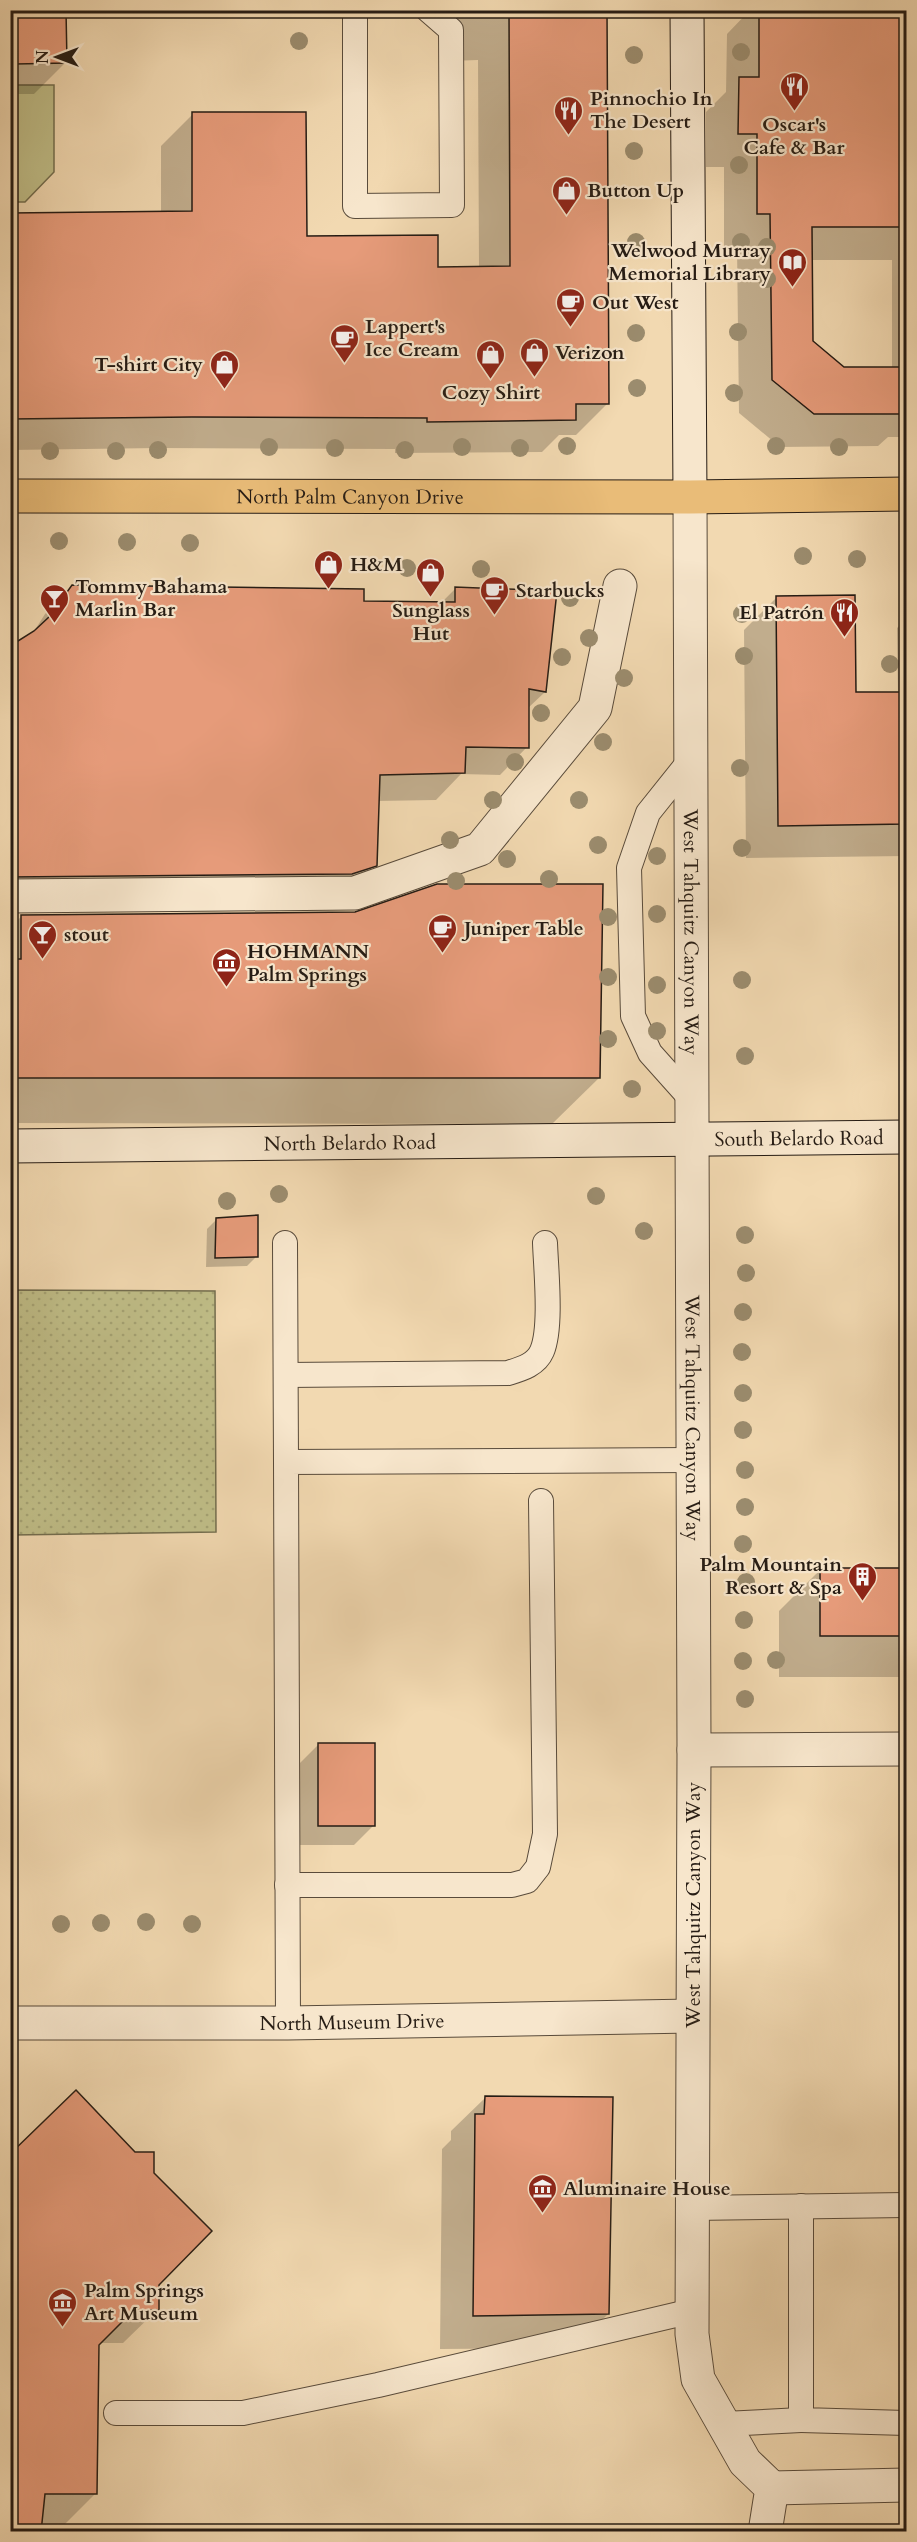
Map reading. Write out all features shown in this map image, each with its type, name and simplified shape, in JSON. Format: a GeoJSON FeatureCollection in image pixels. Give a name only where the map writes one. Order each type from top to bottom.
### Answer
{"type":"FeatureCollection","features":[{"type":"Feature","properties":{"kind":"main road","name":"North Palm Canyon Drive"},"geometry":{"type":"LineString","coordinates":[[10,496],[690,497],[906,494]]}},
{"type":"Feature","properties":{"kind":"street","name":"West Tahquitz Canyon Way"},"geometry":{"type":"LineString","coordinates":[[687,10],[692,758],[694,1750],[692,2334],[698,2379],[745,2462],[772,2488]]}},
{"type":"Feature","properties":{"kind":"street"},"geometry":{"type":"LineString","coordinates":[[10,896],[355,893],[480,849],[595,708],[620,586]]}},
{"type":"Feature","properties":{"kind":"street","name":"South Belardo Road"},"geometry":{"type":"LineString","coordinates":[[692,1138],[906,1137]]}},
{"type":"Feature","properties":{"kind":"street","name":"North Belardo Road"},"geometry":{"type":"LineString","coordinates":[[10,1146],[692,1138]]}},
{"type":"Feature","properties":{"kind":"street"},"geometry":{"type":"LineString","coordinates":[[694,1750],[906,1749]]}},
{"type":"Feature","properties":{"kind":"street","name":"North Museum Drive"},"geometry":{"type":"LineString","coordinates":[[10,2023],[288,2023],[692,2016]]}},
{"type":"Feature","properties":{"kind":"street"},"geometry":{"type":"LineString","coordinates":[[765,2532],[772,2488],[906,2485]]}},
{"type":"Feature","properties":{"kind":"lane"},"geometry":{"type":"LineString","coordinates":[[355,10],[355,206],[452,205],[451,30],[428,10]]}},
{"type":"Feature","properties":{"kind":"lane"},"geometry":{"type":"LineString","coordinates":[[692,758],[648,813],[629,867],[633,1016],[650,1053],[692,1100]]}},
{"type":"Feature","properties":{"kind":"lane"},"geometry":{"type":"LineString","coordinates":[[285,1243],[288,2023]]}},
{"type":"Feature","properties":{"kind":"lane"},"geometry":{"type":"LineString","coordinates":[[286,1375],[508,1373],[529,1366],[542,1351],[546,1325],[545,1243]]}},
{"type":"Feature","properties":{"kind":"lane"},"geometry":{"type":"LineString","coordinates":[[286,1462],[693,1461]]}},
{"type":"Feature","properties":{"kind":"lane"},"geometry":{"type":"LineString","coordinates":[[287,1885],[512,1885],[527,1881],[538,1867],[545,1834],[541,1501]]}},
{"type":"Feature","properties":{"kind":"lane"},"geometry":{"type":"LineString","coordinates":[[692,2208],[906,2205]]}},
{"type":"Feature","properties":{"kind":"lane"},"geometry":{"type":"LineString","coordinates":[[801,2206],[801,2420]]}},
{"type":"Feature","properties":{"kind":"lane"},"geometry":{"type":"LineString","coordinates":[[116,2413],[243,2413],[378,2385],[692,2311]]}},
{"type":"Feature","properties":{"kind":"lane"},"geometry":{"type":"LineString","coordinates":[[724,2424],[801,2420],[906,2423]]}},
{"type":"Feature","properties":{"kind":"shaded area"},"geometry":{"type":"Polygon","coordinates":[[[11,85],[54,85],[54,172],[25,202],[11,202],[11,85]]]}},
{"type":"Feature","properties":{"kind":"shaded area"},"geometry":{"type":"Polygon","coordinates":[[[13,1290],[215,1291],[216,1532],[13,1535],[13,1290]]]}},
{"type":"Feature","properties":{"kind":"building"},"geometry":{"type":"Polygon","coordinates":[[[15,10],[66,10],[67,63],[15,64],[15,10]]]}},
{"type":"Feature","properties":{"kind":"building"},"geometry":{"type":"Polygon","coordinates":[[[509,10],[607,10],[609,404],[576,404],[576,420],[427,422],[427,418],[192,417],[10,419],[10,213],[192,211],[192,112],[306,112],[307,236],[438,235],[438,267],[510,266],[509,10]]]}},
{"type":"Feature","properties":{"kind":"building"},"geometry":{"type":"Polygon","coordinates":[[[759,10],[906,10],[906,227],[812,227],[813,341],[844,367],[906,367],[906,414],[814,414],[772,380],[770,214],[757,214],[757,134],[738,134],[739,77],[759,77],[759,10]]]}},
{"type":"Feature","properties":{"kind":"building"},"geometry":{"type":"Polygon","coordinates":[[[72,585],[364,589],[364,601],[455,602],[455,587],[557,591],[546,692],[529,689],[529,748],[466,747],[465,773],[380,775],[377,866],[352,874],[10,877],[10,646],[34,631],[50,616],[72,585]]]}},
{"type":"Feature","properties":{"kind":"building"},"geometry":{"type":"Polygon","coordinates":[[[855,595],[856,692],[906,692],[906,824],[778,826],[776,596],[855,595]]]}},
{"type":"Feature","properties":{"kind":"building"},"geometry":{"type":"Polygon","coordinates":[[[437,884],[603,884],[600,1078],[10,1078],[10,959],[21,959],[21,915],[355,912],[437,884]]]}},
{"type":"Feature","properties":{"kind":"building"},"geometry":{"type":"Polygon","coordinates":[[[258,1215],[258,1257],[215,1258],[216,1218],[258,1215]]]}},
{"type":"Feature","properties":{"kind":"building","name":"Palm Mountain Resort & Spa"},"geometry":{"type":"Polygon","coordinates":[[[820,1568],[906,1568],[906,1636],[820,1636],[820,1568]]]}},
{"type":"Feature","properties":{"kind":"building"},"geometry":{"type":"Polygon","coordinates":[[[318,1743],[375,1743],[375,1826],[318,1826],[318,1743]]]}},
{"type":"Feature","properties":{"kind":"building","name":"Palm Springs Art Museum"},"geometry":{"type":"Polygon","coordinates":[[[76,2090],[135,2152],[154,2152],[154,2173],[212,2231],[159,2285],[159,2310],[134,2310],[99,2345],[97,2494],[45,2494],[41,2532],[10,2532],[10,2154],[76,2090]]]}},
{"type":"Feature","properties":{"kind":"building","name":"Aluminaire House"},"geometry":{"type":"Polygon","coordinates":[[[485,2096],[613,2097],[609,2314],[473,2316],[475,2114],[484,2114],[485,2096]]]}},
{"type":"Feature","properties":{"kind":"place","name":"Oscar's Cafe & Bar"},"geometry":{"type":"Point","coordinates":[794,112]}},
{"type":"Feature","properties":{"kind":"place","name":"Pinnochio In The Desert"},"geometry":{"type":"Point","coordinates":[569,136]}},
{"type":"Feature","properties":{"kind":"place","name":"Button Up"},"geometry":{"type":"Point","coordinates":[566,216]}},
{"type":"Feature","properties":{"kind":"place","name":"Welwood Murray Memorial Library"},"geometry":{"type":"Point","coordinates":[792,288]}},
{"type":"Feature","properties":{"kind":"place","name":"Out West"},"geometry":{"type":"Point","coordinates":[571,328]}},
{"type":"Feature","properties":{"kind":"place","name":"Lappert's Ice Cream"},"geometry":{"type":"Point","coordinates":[344,364]}},
{"type":"Feature","properties":{"kind":"place","name":"Verizon"},"geometry":{"type":"Point","coordinates":[534,378]}},
{"type":"Feature","properties":{"kind":"place","name":"Cozy Shirt"},"geometry":{"type":"Point","coordinates":[491,380]}},
{"type":"Feature","properties":{"kind":"place","name":"T-shirt City"},"geometry":{"type":"Point","coordinates":[224,390]}},
{"type":"Feature","properties":{"kind":"place","name":"H&M"},"geometry":{"type":"Point","coordinates":[329,590]}},
{"type":"Feature","properties":{"kind":"place","name":"Sunglass Hut"},"geometry":{"type":"Point","coordinates":[431,598]}},
{"type":"Feature","properties":{"kind":"place","name":"Starbucks"},"geometry":{"type":"Point","coordinates":[495,616]}},
{"type":"Feature","properties":{"kind":"place","name":"Tommy Bahama Marlin Bar"},"geometry":{"type":"Point","coordinates":[54,624]}},
{"type":"Feature","properties":{"kind":"place","name":"El Patrón"},"geometry":{"type":"Point","coordinates":[845,638]}},
{"type":"Feature","properties":{"kind":"place","name":"Juniper Table"},"geometry":{"type":"Point","coordinates":[443,954]}},
{"type":"Feature","properties":{"kind":"place","name":"stout"},"geometry":{"type":"Point","coordinates":[43,960]}},
{"type":"Feature","properties":{"kind":"place","name":"HOHMANN Palm Springs"},"geometry":{"type":"Point","coordinates":[226,988]}},
{"type":"Feature","properties":{"kind":"place","name":"Palm Mountain Resort & Spa"},"geometry":{"type":"Point","coordinates":[863,1602]}},
{"type":"Feature","properties":{"kind":"place","name":"Aluminaire House"},"geometry":{"type":"Point","coordinates":[542,2214]}},
{"type":"Feature","properties":{"kind":"place","name":"Palm Springs Art Museum"},"geometry":{"type":"Point","coordinates":[63,2328]}}]}
